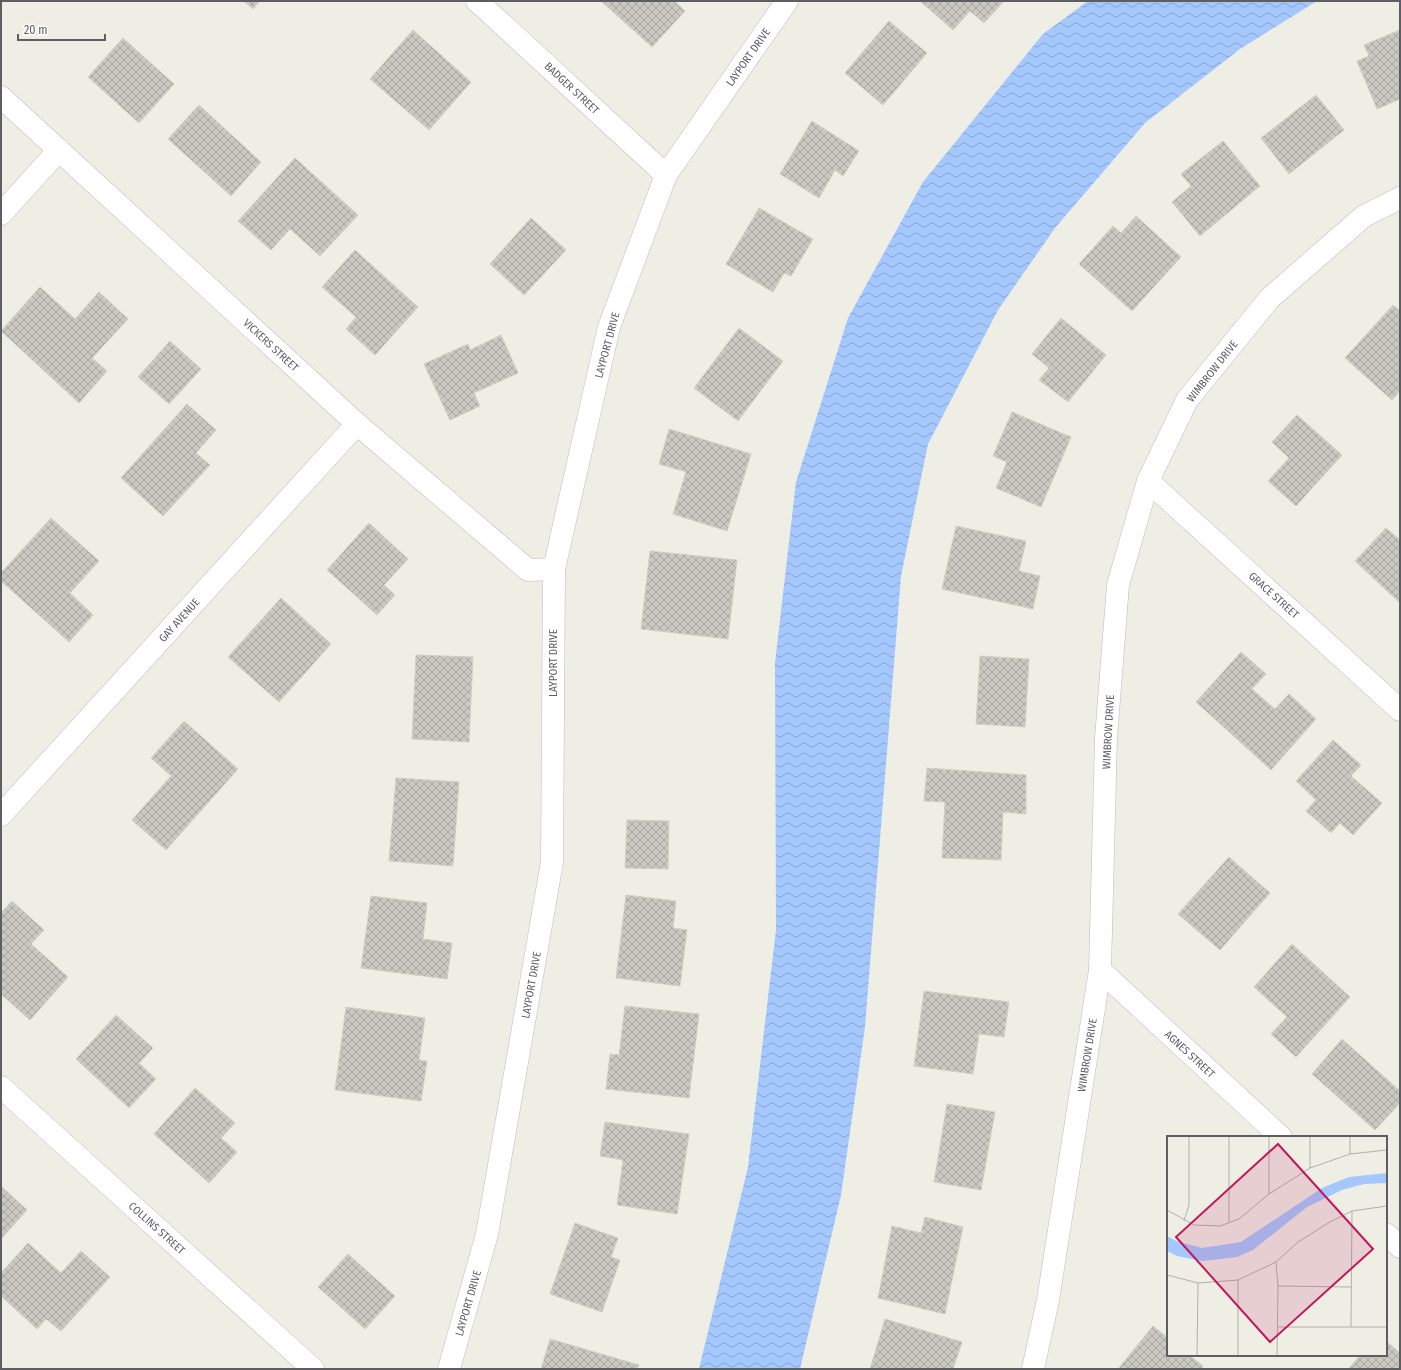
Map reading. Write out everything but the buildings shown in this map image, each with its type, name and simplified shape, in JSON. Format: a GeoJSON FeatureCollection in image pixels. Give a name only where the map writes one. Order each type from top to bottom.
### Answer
{"type":"FeatureCollection","features":[{"type":"Feature","properties":{"kind":"street","name":"BADGER STREET"},"geometry":{"type":"LineString","coordinates":[[478,1],[666,175]]}},
{"type":"Feature","properties":{"kind":"street","name":"LAYPORT DRIVE"},"geometry":{"type":"LineString","coordinates":[[448,1369],[487,1234],[552,862],[554,569],[609,327],[666,175],[787,1]]}},
{"type":"Feature","properties":{"kind":"street","name":"VICKERS STREET"},"geometry":{"type":"LineString","coordinates":[[1,97],[357,424],[528,570],[554,569]]}},
{"type":"Feature","properties":{"kind":"street"},"geometry":{"type":"LineString","coordinates":[[1,214],[59,150]]}},
{"type":"Feature","properties":{"kind":"street","name":"WIMBROW DRIVE"},"geometry":{"type":"LineString","coordinates":[[1033,1369],[1048,1300],[1100,970],[1106,738],[1118,585],[1148,481],[1187,400],[1270,298],[1364,216],[1400,198]]}},
{"type":"Feature","properties":{"kind":"street","name":"GAY AVENUE"},"geometry":{"type":"LineString","coordinates":[[1,815],[357,424]]}},
{"type":"Feature","properties":{"kind":"street","name":"GRACE STREET"},"geometry":{"type":"LineString","coordinates":[[1148,481],[1400,710]]}},
{"type":"Feature","properties":{"kind":"street","name":"AGNES STREET"},"geometry":{"type":"LineString","coordinates":[[1100,970],[1280,1136]]}},
{"type":"Feature","properties":{"kind":"street","name":"COLLINS STREET"},"geometry":{"type":"LineString","coordinates":[[1,1087],[313,1369]]}},
{"type":"Feature","properties":{"kind":"street"},"geometry":{"type":"LineString","coordinates":[[1387,1235],[1400,1247]]}},
{"type":"Feature","properties":{"kind":"water"},"geometry":{"type":"Polygon","coordinates":[[[1088,1],[1317,1],[1240,49],[1145,123],[1055,228],[998,310],[928,444],[901,576],[865,1027],[841,1195],[800,1369],[699,1369],[748,1167],[776,930],[775,663],[796,482],[848,318],[923,182],[1043,34],[1088,1]]]}}]}
